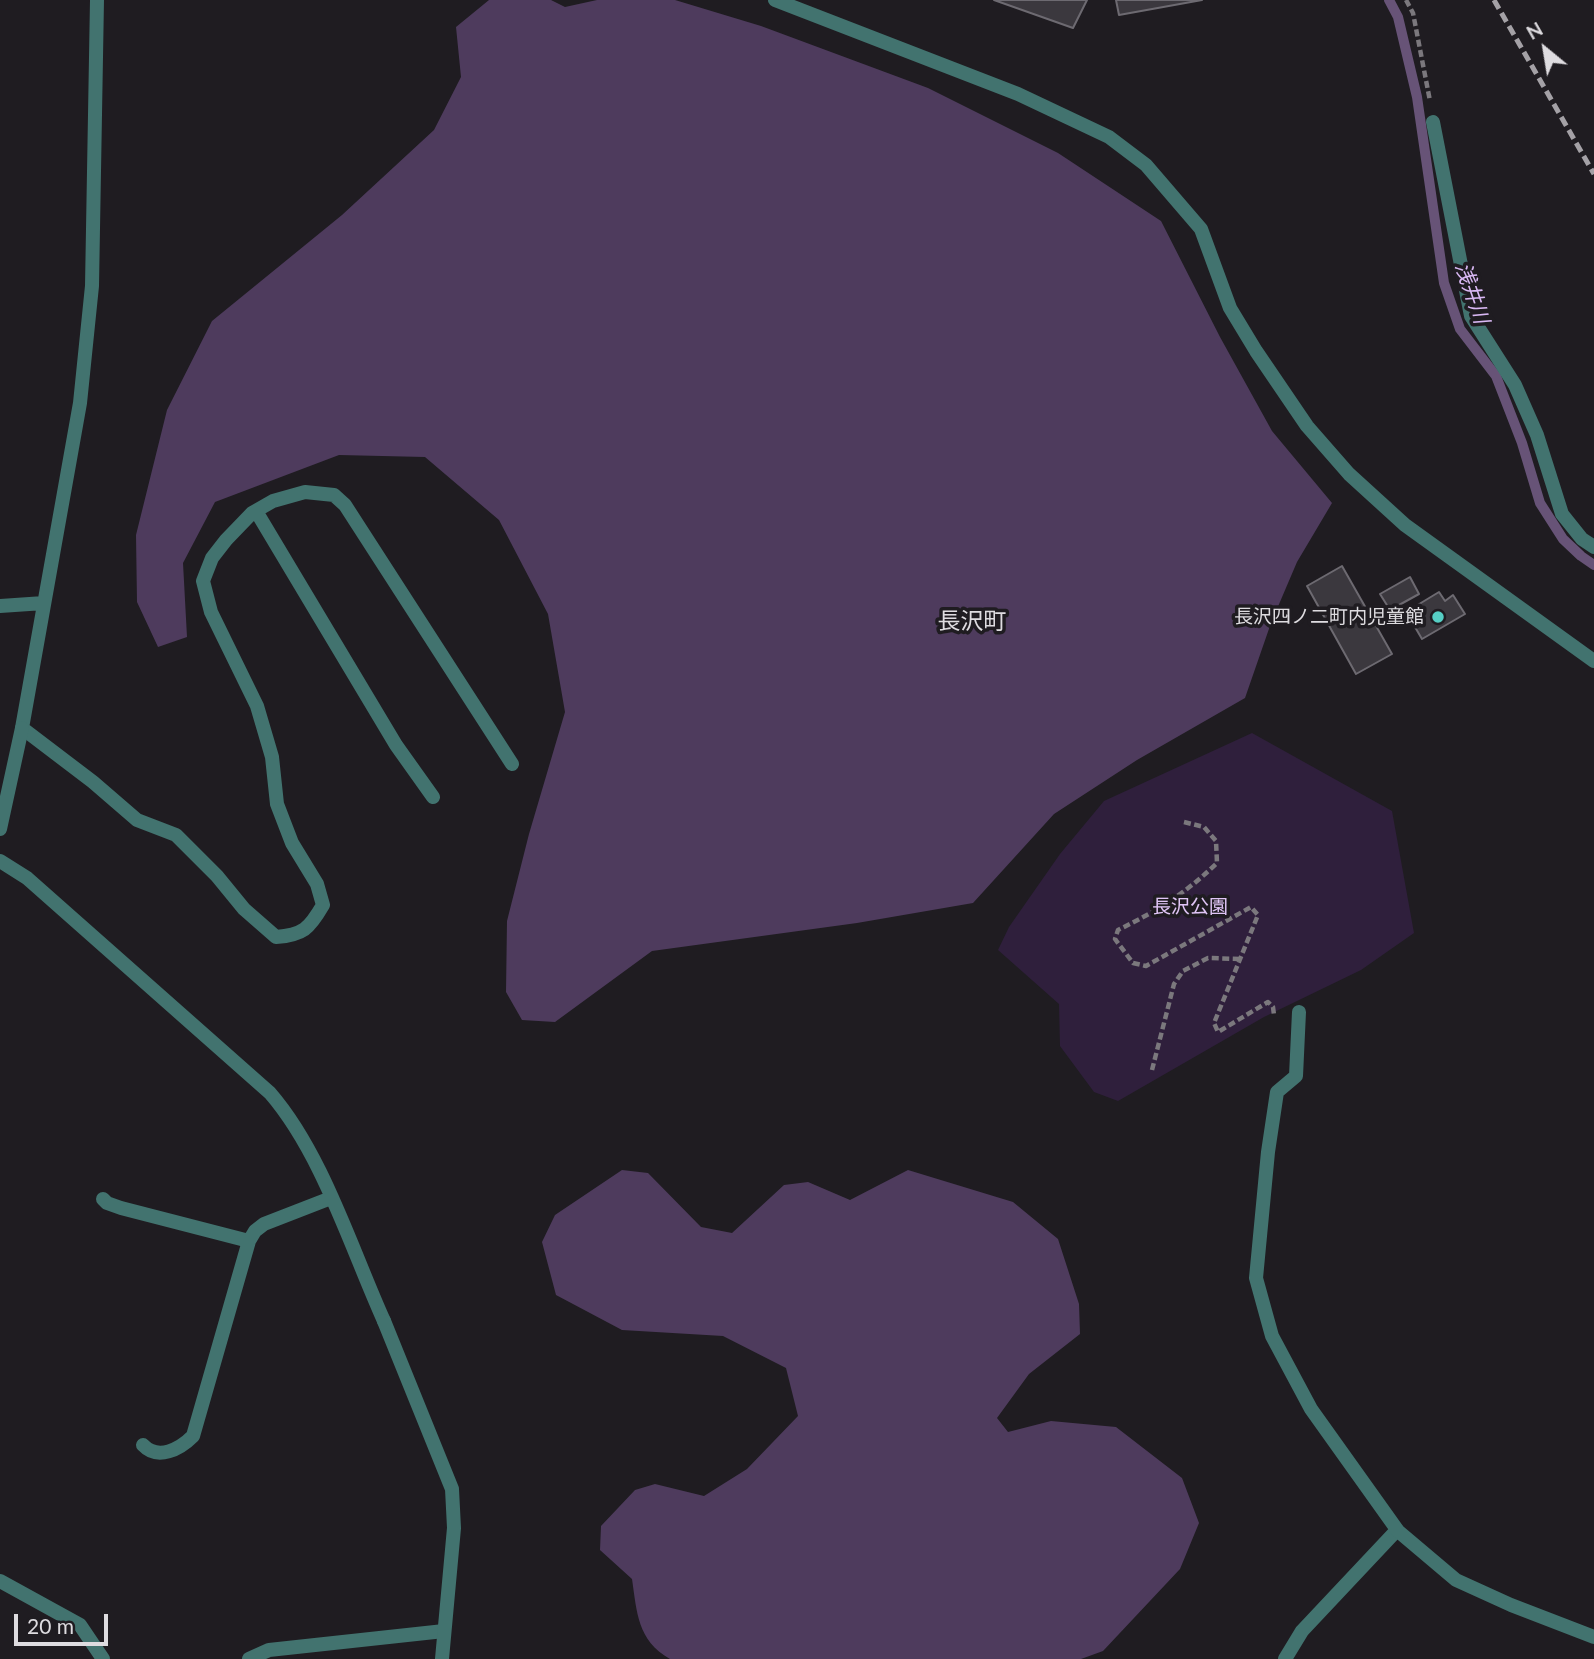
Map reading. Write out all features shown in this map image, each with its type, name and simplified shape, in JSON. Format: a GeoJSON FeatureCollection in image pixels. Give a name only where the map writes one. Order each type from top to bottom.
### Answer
{"type":"FeatureCollection","features":[{"type":"Feature","properties":{"kind":"street"},"geometry":{"type":"LineString","coordinates":[[0,829],[22,728],[80,402],[92,286],[97,0]]}},
{"type":"Feature","properties":{"kind":"street"},"geometry":{"type":"LineString","coordinates":[[775,0],[1017,93],[1109,137],[1146,165],[1201,229],[1230,307],[1255,351],[1307,426],[1349,474],[1405,525],[1594,661]]}},
{"type":"Feature","properties":{"kind":"street"},"geometry":{"type":"LineString","coordinates":[[1433,122],[1471,316],[1515,385],[1537,435],[1562,514],[1582,539],[1594,547]]}},
{"type":"Feature","properties":{"kind":"street"},"geometry":{"type":"LineString","coordinates":[[22,728],[93,782],[137,820],[176,835],[217,876],[244,909],[276,937],[298,935],[313,923],[323,905],[317,884],[292,843],[277,804],[272,758],[257,706],[211,612],[204,581],[212,558],[226,540],[257,511],[273,500],[305,492],[334,495],[345,505],[512,764]]}},
{"type":"Feature","properties":{"kind":"street"},"geometry":{"type":"LineString","coordinates":[[257,511],[396,745],[433,797]]}},
{"type":"Feature","properties":{"kind":"street"},"geometry":{"type":"LineString","coordinates":[[0,606],[44,603]]}},
{"type":"Feature","properties":{"kind":"street"},"geometry":{"type":"LineString","coordinates":[[0,861],[27,877],[270,1093],[290,1116],[321,1174],[452,1489],[454,1528],[442,1659]]}},
{"type":"Feature","properties":{"kind":"street"},"geometry":{"type":"LineString","coordinates":[[1299,1012],[1296,1076],[1277,1093],[1255,1278],[1272,1335],[1311,1409],[1397,1530],[1456,1580],[1511,1605],[1594,1637]]}},
{"type":"Feature","properties":{"kind":"street"},"geometry":{"type":"LineString","coordinates":[[143,1446],[148,1451],[158,1453],[176,1449],[193,1436],[249,1241],[256,1231],[264,1224],[331,1198]]}},
{"type":"Feature","properties":{"kind":"street"},"geometry":{"type":"LineString","coordinates":[[103,1199],[121,1209],[249,1241]]}},
{"type":"Feature","properties":{"kind":"street"},"geometry":{"type":"LineString","coordinates":[[1285,1659],[1302,1631],[1397,1530]]}},
{"type":"Feature","properties":{"kind":"street"},"geometry":{"type":"LineString","coordinates":[[0,1581],[80,1625],[103,1659]]}},
{"type":"Feature","properties":{"kind":"street"},"geometry":{"type":"LineString","coordinates":[[248,1659],[269,1650],[444,1631]]}},
{"type":"Feature","properties":{"kind":"path"},"geometry":{"type":"LineString","coordinates":[[1406,0],[1413,13],[1433,122]]}},
{"type":"Feature","properties":{"kind":"path"},"geometry":{"type":"LineString","coordinates":[[1184,822],[1204,827],[1216,841],[1217,863],[1169,904],[1118,930],[1115,939],[1133,963],[1146,966],[1251,906],[1258,915],[1214,1023],[1218,1032],[1268,1002],[1273,1007],[1274,1019]]}},
{"type":"Feature","properties":{"kind":"path"},"geometry":{"type":"LineString","coordinates":[[1152,1070],[1174,984],[1183,971],[1208,958],[1240,959]]}},
{"type":"Feature","properties":{"kind":"green space","name":"長沢公園"},"geometry":{"type":"Polygon","coordinates":[[[1252,733],[1392,811],[1414,933],[1361,970],[1264,1017],[1118,1101],[1094,1092],[1060,1046],[1059,1004],[998,950],[1009,927],[1060,854],[1104,801],[1252,733]]]}},
{"type":"Feature","properties":{"kind":"shaded area"},"geometry":{"type":"Polygon","coordinates":[[[489,0],[551,0],[565,7],[597,0],[675,0],[761,26],[928,88],[1058,153],[1161,221],[1272,431],[1332,503],[1297,562],[1271,623],[1245,698],[1137,760],[1054,814],[973,903],[857,923],[652,951],[555,1022],[522,1020],[506,992],[507,921],[565,712],[548,614],[499,520],[425,457],[339,455],[215,502],[183,563],[187,637],[158,647],[137,602],[136,535],[167,410],[212,321],[342,215],[434,130],[461,77],[456,27],[489,0]]]}},
{"type":"Feature","properties":{"kind":"shaded area"},"geometry":{"type":"Polygon","coordinates":[[[622,1170],[648,1173],[701,1227],[732,1233],[784,1185],[808,1182],[850,1200],[908,1170],[1013,1202],[1058,1239],[1079,1304],[1080,1334],[1029,1374],[997,1418],[1008,1432],[1051,1421],[1116,1427],[1182,1478],[1199,1523],[1180,1569],[1103,1651],[1081,1659],[670,1659],[651,1643],[645,1634],[635,1603],[632,1579],[600,1550],[601,1526],[635,1490],[655,1484],[704,1496],[747,1469],[798,1416],[786,1368],[723,1336],[622,1330],[556,1295],[542,1242],[555,1215],[622,1170]]]}},
{"type":"Feature","properties":{"kind":"building"},"geometry":{"type":"Polygon","coordinates":[[[994,0],[1087,0],[1073,28],[994,0]]]}},
{"type":"Feature","properties":{"kind":"building"},"geometry":{"type":"Polygon","coordinates":[[[1116,0],[1202,0],[1119,15],[1116,0]]]}},
{"type":"Feature","properties":{"kind":"building"},"geometry":{"type":"Polygon","coordinates":[[[1342,566],[1392,654],[1356,674],[1307,586],[1342,566]]]}},
{"type":"Feature","properties":{"kind":"building"},"geometry":{"type":"Polygon","coordinates":[[[1410,577],[1419,594],[1390,610],[1380,594],[1410,577]]]}},
{"type":"Feature","properties":{"kind":"building","name":"長沢四ノ二町内児童館"},"geometry":{"type":"Polygon","coordinates":[[[1439,592],[1445,601],[1453,595],[1465,614],[1422,639],[1412,622],[1417,619],[1411,609],[1439,592]]]}},
{"type":"Feature","properties":{"kind":"waterway","name":"浅井川"},"geometry":{"type":"LineString","coordinates":[[1389,0],[1398,17],[1417,97],[1444,283],[1460,329],[1496,376],[1522,443],[1540,503],[1563,539],[1594,565]]}},
{"type":"Feature","properties":{"kind":"railway"},"geometry":{"type":"LineString","coordinates":[[1494,0],[1594,174]]}},
{"type":"Feature","properties":{"kind":"place","name":"長沢四ノ二町内児童館"},"geometry":{"type":"Point","coordinates":[1438,617]}},
{"type":"Feature","properties":{"kind":"district","name":"長沢町"},"geometry":{"type":"Point","coordinates":[972,622]}}]}
